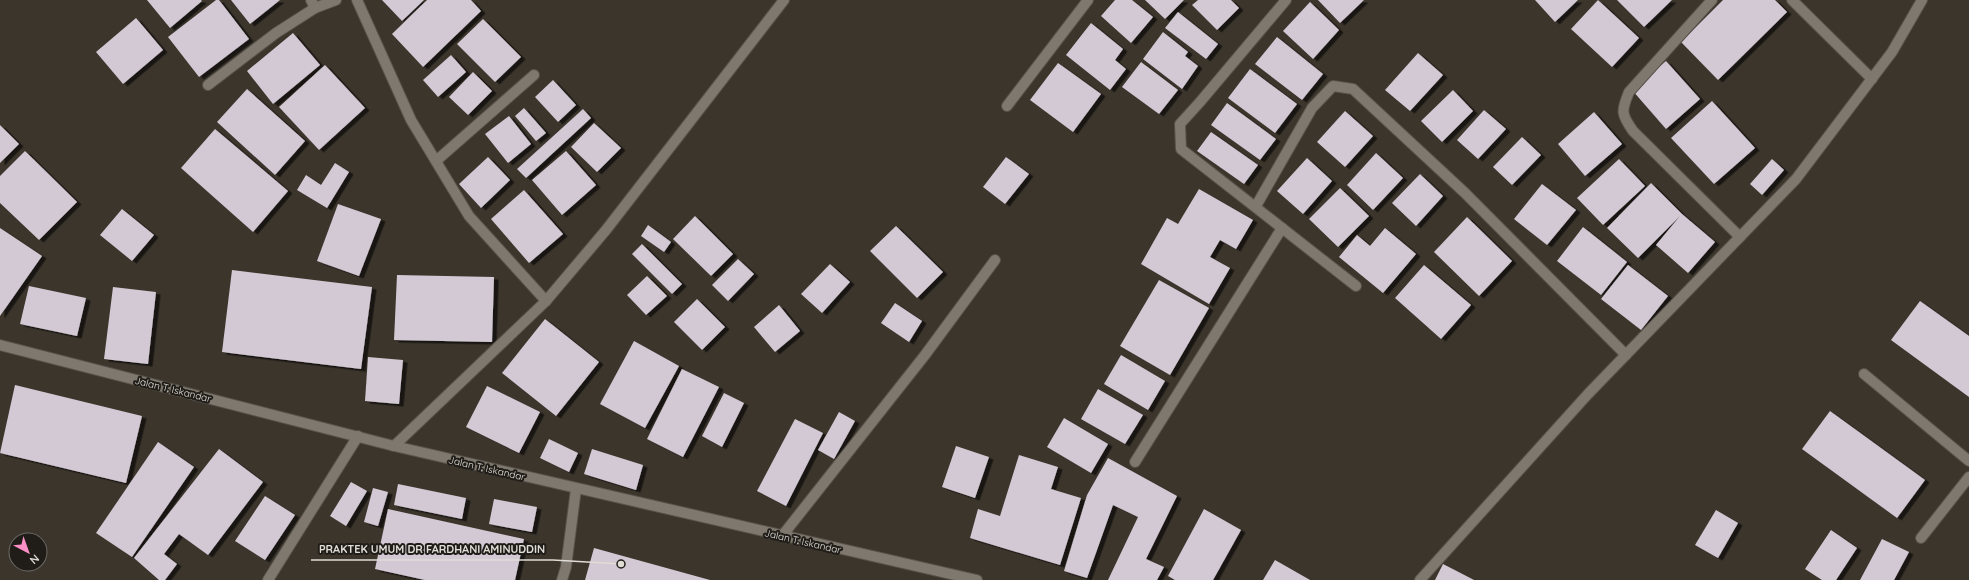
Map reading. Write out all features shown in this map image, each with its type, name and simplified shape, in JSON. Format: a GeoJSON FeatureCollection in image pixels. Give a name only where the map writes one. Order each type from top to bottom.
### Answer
{"type":"FeatureCollection","features":[{"type":"Feature","properties":{"kind":"street"},"geometry":{"type":"LineString","coordinates":[[208,85],[313,4],[336,0]]}},
{"type":"Feature","properties":{"kind":"street"},"geometry":{"type":"LineString","coordinates":[[357,0],[411,120],[469,216],[546,301]]}},
{"type":"Feature","properties":{"kind":"street"},"geometry":{"type":"LineString","coordinates":[[394,446],[546,301],[606,230],[784,0]]}},
{"type":"Feature","properties":{"kind":"street"},"geometry":{"type":"LineString","coordinates":[[1007,106],[1088,0]]}},
{"type":"Feature","properties":{"kind":"street"},"geometry":{"type":"LineString","coordinates":[[1286,0],[1180,124],[1181,150],[1212,175],[1256,206],[1356,286]]}},
{"type":"Feature","properties":{"kind":"street"},"geometry":{"type":"LineString","coordinates":[[1712,0],[1629,92],[1622,109],[1624,120],[1633,131],[1740,237]]}},
{"type":"Feature","properties":{"kind":"street"},"geometry":{"type":"LineString","coordinates":[[1792,0],[1872,79]]}},
{"type":"Feature","properties":{"kind":"street"},"geometry":{"type":"LineString","coordinates":[[1420,580],[1588,394],[1796,179],[1892,52],[1922,0]]}},
{"type":"Feature","properties":{"kind":"street"},"geometry":{"type":"LineString","coordinates":[[436,161],[534,75]]}},
{"type":"Feature","properties":{"kind":"street"},"geometry":{"type":"LineString","coordinates":[[1256,206],[1312,108],[1333,86],[1353,89],[1465,193],[1626,355]]}},
{"type":"Feature","properties":{"kind":"street"},"geometry":{"type":"LineString","coordinates":[[1135,462],[1282,228]]}},
{"type":"Feature","properties":{"kind":"street"},"geometry":{"type":"LineString","coordinates":[[782,536],[925,355],[995,260]]}},
{"type":"Feature","properties":{"kind":"street","name":"Jalan T. Iskandar"},"geometry":{"type":"LineString","coordinates":[[0,345],[394,446],[977,580]]}},
{"type":"Feature","properties":{"kind":"street"},"geometry":{"type":"LineString","coordinates":[[1864,374],[1969,461]]}},
{"type":"Feature","properties":{"kind":"street"},"geometry":{"type":"LineString","coordinates":[[268,580],[358,436]]}},
{"type":"Feature","properties":{"kind":"street"},"geometry":{"type":"LineString","coordinates":[[1921,538],[1969,477]]}},
{"type":"Feature","properties":{"kind":"street"},"geometry":{"type":"LineString","coordinates":[[562,580],[566,567],[576,489]]}},
{"type":"Feature","properties":{"kind":"building"},"geometry":{"type":"Polygon","coordinates":[[[147,0],[201,0],[202,1],[170,28],[147,0]]]}},
{"type":"Feature","properties":{"kind":"building"},"geometry":{"type":"Polygon","coordinates":[[[216,0],[219,0],[249,39],[199,77],[168,37],[216,0]]]}},
{"type":"Feature","properties":{"kind":"building"},"geometry":{"type":"Polygon","coordinates":[[[231,0],[280,0],[250,24],[231,0]]]}},
{"type":"Feature","properties":{"kind":"building"},"geometry":{"type":"Polygon","coordinates":[[[382,0],[424,0],[402,21],[382,0]]]}},
{"type":"Feature","properties":{"kind":"building"},"geometry":{"type":"Polygon","coordinates":[[[427,0],[471,0],[481,11],[423,67],[392,34],[427,0]]]}},
{"type":"Feature","properties":{"kind":"building"},"geometry":{"type":"Polygon","coordinates":[[[1115,0],[1132,0],[1153,17],[1131,43],[1101,16],[1115,0]]]}},
{"type":"Feature","properties":{"kind":"building"},"geometry":{"type":"Polygon","coordinates":[[[1145,0],[1184,0],[1165,19],[1145,0]]]}},
{"type":"Feature","properties":{"kind":"building"},"geometry":{"type":"Polygon","coordinates":[[[1198,0],[1231,0],[1239,8],[1217,30],[1192,5],[1198,0]]]}},
{"type":"Feature","properties":{"kind":"building"},"geometry":{"type":"Polygon","coordinates":[[[1318,0],[1364,0],[1340,23],[1318,0]]]}},
{"type":"Feature","properties":{"kind":"building"},"geometry":{"type":"Polygon","coordinates":[[[1535,0],[1578,0],[1555,22],[1535,0]]]}},
{"type":"Feature","properties":{"kind":"building"},"geometry":{"type":"Polygon","coordinates":[[[1598,0],[1639,38],[1612,67],[1571,29],[1598,0]]]}},
{"type":"Feature","properties":{"kind":"building"},"geometry":{"type":"Polygon","coordinates":[[[1617,0],[1672,0],[1644,27],[1617,0]]]}},
{"type":"Feature","properties":{"kind":"building"},"geometry":{"type":"Polygon","coordinates":[[[1723,0],[1775,0],[1787,12],[1718,80],[1681,42],[1723,0]]]}},
{"type":"Feature","properties":{"kind":"building"},"geometry":{"type":"Polygon","coordinates":[[[1310,2],[1339,30],[1313,59],[1283,31],[1310,2]]]}},
{"type":"Feature","properties":{"kind":"building"},"geometry":{"type":"Polygon","coordinates":[[[1178,12],[1218,44],[1206,59],[1165,28],[1178,12]]]}},
{"type":"Feature","properties":{"kind":"building"},"geometry":{"type":"Polygon","coordinates":[[[136,18],[163,50],[123,84],[96,52],[136,18]]]}},
{"type":"Feature","properties":{"kind":"building"},"geometry":{"type":"Polygon","coordinates":[[[483,19],[521,57],[495,82],[457,44],[483,19]]]}},
{"type":"Feature","properties":{"kind":"building"},"geometry":{"type":"Polygon","coordinates":[[[1091,23],[1123,49],[1115,60],[1126,69],[1110,90],[1066,55],[1091,23]]]}},
{"type":"Feature","properties":{"kind":"building"},"geometry":{"type":"Polygon","coordinates":[[[1163,32],[1188,52],[1185,56],[1198,66],[1182,89],[1143,59],[1163,32]]]}},
{"type":"Feature","properties":{"kind":"building"},"geometry":{"type":"Polygon","coordinates":[[[293,33],[320,65],[273,104],[247,71],[293,33]]]}},
{"type":"Feature","properties":{"kind":"building"},"geometry":{"type":"Polygon","coordinates":[[[1277,37],[1323,74],[1302,100],[1255,64],[1277,37]]]}},
{"type":"Feature","properties":{"kind":"building"},"geometry":{"type":"Polygon","coordinates":[[[1418,53],[1443,75],[1410,111],[1385,90],[1418,53]]]}},
{"type":"Feature","properties":{"kind":"building"},"geometry":{"type":"Polygon","coordinates":[[[451,55],[466,72],[438,97],[423,80],[451,55]]]}},
{"type":"Feature","properties":{"kind":"building"},"geometry":{"type":"Polygon","coordinates":[[[1666,61],[1700,99],[1666,129],[1632,90],[1666,61]]]}},
{"type":"Feature","properties":{"kind":"building"},"geometry":{"type":"Polygon","coordinates":[[[1141,62],[1178,90],[1159,114],[1122,87],[1141,62]]]}},
{"type":"Feature","properties":{"kind":"building"},"geometry":{"type":"Polygon","coordinates":[[[1058,63],[1101,94],[1073,132],[1030,100],[1058,63]]]}},
{"type":"Feature","properties":{"kind":"building"},"geometry":{"type":"Polygon","coordinates":[[[325,65],[365,108],[319,150],[279,107],[325,65]]]}},
{"type":"Feature","properties":{"kind":"building"},"geometry":{"type":"Polygon","coordinates":[[[1250,69],[1297,104],[1275,133],[1228,98],[1250,69]]]}},
{"type":"Feature","properties":{"kind":"building"},"geometry":{"type":"Polygon","coordinates":[[[473,72],[492,91],[468,115],[449,97],[473,72]]]}},
{"type":"Feature","properties":{"kind":"building"},"geometry":{"type":"Polygon","coordinates":[[[553,80],[576,105],[558,122],[535,97],[553,80]]]}},
{"type":"Feature","properties":{"kind":"building"},"geometry":{"type":"Polygon","coordinates":[[[247,89],[305,141],[275,175],[217,122],[247,89]]]}},
{"type":"Feature","properties":{"kind":"building"},"geometry":{"type":"Polygon","coordinates":[[[1453,90],[1473,111],[1442,142],[1421,121],[1453,90]]]}},
{"type":"Feature","properties":{"kind":"building"},"geometry":{"type":"Polygon","coordinates":[[[1712,101],[1755,148],[1714,184],[1671,138],[1712,101]]]}},
{"type":"Feature","properties":{"kind":"building"},"geometry":{"type":"Polygon","coordinates":[[[1227,103],[1276,139],[1260,160],[1211,125],[1227,103]]]}},
{"type":"Feature","properties":{"kind":"building"},"geometry":{"type":"Polygon","coordinates":[[[524,108],[546,133],[536,141],[515,116],[524,108]]]}},
{"type":"Feature","properties":{"kind":"building"},"geometry":{"type":"Polygon","coordinates":[[[583,109],[591,118],[526,178],[517,169],[583,109]]]}},
{"type":"Feature","properties":{"kind":"building"},"geometry":{"type":"Polygon","coordinates":[[[1484,110],[1506,129],[1478,159],[1457,140],[1484,110]]]}},
{"type":"Feature","properties":{"kind":"building"},"geometry":{"type":"Polygon","coordinates":[[[1345,111],[1373,136],[1345,167],[1317,142],[1345,111]]]}},
{"type":"Feature","properties":{"kind":"building"},"geometry":{"type":"Polygon","coordinates":[[[1594,112],[1622,144],[1585,176],[1558,144],[1594,112]]]}},
{"type":"Feature","properties":{"kind":"building"},"geometry":{"type":"Polygon","coordinates":[[[509,116],[531,144],[508,163],[485,134],[509,116]]]}},
{"type":"Feature","properties":{"kind":"building"},"geometry":{"type":"Polygon","coordinates":[[[594,123],[621,148],[597,172],[571,147],[594,123]]]}},
{"type":"Feature","properties":{"kind":"building"},"geometry":{"type":"Polygon","coordinates":[[[0,125],[19,144],[0,163],[0,125]]]}},
{"type":"Feature","properties":{"kind":"building"},"geometry":{"type":"Polygon","coordinates":[[[215,129],[288,191],[253,232],[181,168],[215,129]]]}},
{"type":"Feature","properties":{"kind":"building"},"geometry":{"type":"Polygon","coordinates":[[[1211,132],[1258,165],[1244,184],[1197,151],[1211,132]]]}},
{"type":"Feature","properties":{"kind":"building"},"geometry":{"type":"Polygon","coordinates":[[[1522,137],[1541,155],[1512,185],[1493,167],[1522,137]]]}},
{"type":"Feature","properties":{"kind":"building"},"geometry":{"type":"Polygon","coordinates":[[[25,151],[77,202],[39,240],[0,203],[0,176],[25,151]]]}},
{"type":"Feature","properties":{"kind":"building"},"geometry":{"type":"Polygon","coordinates":[[[566,151],[596,185],[562,215],[532,180],[566,151]]]}},
{"type":"Feature","properties":{"kind":"building"},"geometry":{"type":"Polygon","coordinates":[[[1376,153],[1403,178],[1373,210],[1347,185],[1376,153]]]}},
{"type":"Feature","properties":{"kind":"building"},"geometry":{"type":"Polygon","coordinates":[[[488,157],[510,180],[481,208],[459,184],[488,157]]]}},
{"type":"Feature","properties":{"kind":"building"},"geometry":{"type":"Polygon","coordinates":[[[1006,157],[1029,174],[1005,204],[983,187],[1006,157]]]}},
{"type":"Feature","properties":{"kind":"building"},"geometry":{"type":"Polygon","coordinates":[[[1307,158],[1332,181],[1303,214],[1277,191],[1307,158]]]}},
{"type":"Feature","properties":{"kind":"building"},"geometry":{"type":"Polygon","coordinates":[[[1619,159],[1645,186],[1603,225],[1577,198],[1619,159]]]}},
{"type":"Feature","properties":{"kind":"building"},"geometry":{"type":"Polygon","coordinates":[[[1772,159],[1784,170],[1762,195],[1750,184],[1772,159]]]}},
{"type":"Feature","properties":{"kind":"building"},"geometry":{"type":"Polygon","coordinates":[[[335,163],[349,172],[327,208],[297,190],[306,175],[321,185],[335,163]]]}},
{"type":"Feature","properties":{"kind":"building"},"geometry":{"type":"Polygon","coordinates":[[[1420,174],[1443,196],[1416,226],[1392,203],[1420,174]]]}},
{"type":"Feature","properties":{"kind":"building"},"geometry":{"type":"Polygon","coordinates":[[[1651,183],[1682,214],[1715,242],[1688,273],[1656,245],[1680,216],[1638,258],[1607,228],[1651,183]]]}},
{"type":"Feature","properties":{"kind":"building"},"geometry":{"type":"Polygon","coordinates":[[[1542,184],[1576,210],[1547,245],[1514,219],[1542,184]]]}},
{"type":"Feature","properties":{"kind":"building"},"geometry":{"type":"Polygon","coordinates":[[[1340,188],[1369,216],[1338,247],[1309,219],[1340,188]]]}},
{"type":"Feature","properties":{"kind":"building"},"geometry":{"type":"Polygon","coordinates":[[[1199,189],[1253,220],[1236,249],[1220,240],[1210,257],[1230,268],[1209,304],[1141,264],[1167,218],[1178,224],[1199,189]]]}},
{"type":"Feature","properties":{"kind":"building"},"geometry":{"type":"Polygon","coordinates":[[[524,190],[563,234],[529,263],[491,219],[524,190]]]}},
{"type":"Feature","properties":{"kind":"building"},"geometry":{"type":"Polygon","coordinates":[[[338,204],[381,219],[359,276],[317,261],[338,204]]]}},
{"type":"Feature","properties":{"kind":"building"},"geometry":{"type":"Polygon","coordinates":[[[122,209],[154,235],[132,261],[100,235],[122,209]]]}},
{"type":"Feature","properties":{"kind":"building"},"geometry":{"type":"Polygon","coordinates":[[[695,216],[733,254],[711,276],[673,239],[695,216]]]}},
{"type":"Feature","properties":{"kind":"building"},"geometry":{"type":"Polygon","coordinates":[[[1467,217],[1512,261],[1479,296],[1434,252],[1467,217]]]}},
{"type":"Feature","properties":{"kind":"building"},"geometry":{"type":"Polygon","coordinates":[[[648,225],[671,242],[664,252],[641,236],[648,225]]]}},
{"type":"Feature","properties":{"kind":"building"},"geometry":{"type":"Polygon","coordinates":[[[896,226],[943,272],[917,298],[870,251],[896,226]]]}},
{"type":"Feature","properties":{"kind":"building"},"geometry":{"type":"Polygon","coordinates":[[[1583,227],[1627,262],[1601,295],[1557,261],[1583,227]]]}},
{"type":"Feature","properties":{"kind":"building"},"geometry":{"type":"Polygon","coordinates":[[[0,228],[42,256],[0,316],[0,228]]]}},
{"type":"Feature","properties":{"kind":"building"},"geometry":{"type":"Polygon","coordinates":[[[1385,228],[1416,254],[1383,293],[1339,257],[1357,235],[1370,246],[1385,228]]]}},
{"type":"Feature","properties":{"kind":"building"},"geometry":{"type":"Polygon","coordinates":[[[642,244],[682,284],[672,294],[632,254],[642,244]]]}},
{"type":"Feature","properties":{"kind":"building"},"geometry":{"type":"Polygon","coordinates":[[[738,259],[754,274],[728,301],[712,285],[738,259]]]}},
{"type":"Feature","properties":{"kind":"building"},"geometry":{"type":"Polygon","coordinates":[[[830,264],[850,282],[822,313],[801,294],[830,264]]]}},
{"type":"Feature","properties":{"kind":"building"},"geometry":{"type":"Polygon","coordinates":[[[1424,265],[1471,305],[1441,339],[1395,298],[1424,265]]]}},
{"type":"Feature","properties":{"kind":"building"},"geometry":{"type":"Polygon","coordinates":[[[1628,265],[1668,296],[1641,330],[1601,299],[1628,265]]]}},
{"type":"Feature","properties":{"kind":"building"},"geometry":{"type":"Polygon","coordinates":[[[232,270],[372,287],[361,369],[222,352],[232,270]]]}},
{"type":"Feature","properties":{"kind":"building"},"geometry":{"type":"Polygon","coordinates":[[[397,275],[494,277],[492,342],[394,340],[397,275]]]}},
{"type":"Feature","properties":{"kind":"building"},"geometry":{"type":"Polygon","coordinates":[[[647,276],[667,296],[646,315],[627,295],[647,276]]]}},
{"type":"Feature","properties":{"kind":"building"},"geometry":{"type":"Polygon","coordinates":[[[1159,280],[1209,308],[1170,375],[1120,346],[1159,280]]]}},
{"type":"Feature","properties":{"kind":"building"},"geometry":{"type":"Polygon","coordinates":[[[29,286],[86,298],[77,336],[20,324],[29,286]]]}},
{"type":"Feature","properties":{"kind":"building"},"geometry":{"type":"Polygon","coordinates":[[[113,287],[156,292],[148,364],[104,359],[113,287]]]}},
{"type":"Feature","properties":{"kind":"building"},"geometry":{"type":"Polygon","coordinates":[[[697,299],[725,327],[702,350],[674,322],[697,299]]]}},
{"type":"Feature","properties":{"kind":"building"},"geometry":{"type":"Polygon","coordinates":[[[1920,301],[1969,336],[1969,397],[1891,340],[1920,301]]]}},
{"type":"Feature","properties":{"kind":"building"},"geometry":{"type":"Polygon","coordinates":[[[895,303],[922,321],[909,342],[881,323],[895,303]]]}},
{"type":"Feature","properties":{"kind":"building"},"geometry":{"type":"Polygon","coordinates":[[[779,305],[800,331],[775,352],[754,327],[779,305]]]}},
{"type":"Feature","properties":{"kind":"building"},"geometry":{"type":"Polygon","coordinates":[[[545,319],[599,362],[556,416],[502,373],[545,319]]]}},
{"type":"Feature","properties":{"kind":"building"},"geometry":{"type":"Polygon","coordinates":[[[634,341],[679,366],[645,428],[600,404],[634,341]]]}},
{"type":"Feature","properties":{"kind":"building"},"geometry":{"type":"Polygon","coordinates":[[[1121,355],[1165,381],[1148,410],[1104,384],[1121,355]]]}},
{"type":"Feature","properties":{"kind":"building"},"geometry":{"type":"Polygon","coordinates":[[[368,357],[403,360],[399,404],[365,401],[368,357]]]}},
{"type":"Feature","properties":{"kind":"building"},"geometry":{"type":"Polygon","coordinates":[[[682,369],[719,387],[683,457],[647,439],[682,369]]]}},
{"type":"Feature","properties":{"kind":"building"},"geometry":{"type":"Polygon","coordinates":[[[15,385],[142,416],[126,483],[0,453],[15,385]]]}},
{"type":"Feature","properties":{"kind":"building"},"geometry":{"type":"Polygon","coordinates":[[[487,386],[540,412],[519,453],[466,427],[487,386]]]}},
{"type":"Feature","properties":{"kind":"building"},"geometry":{"type":"Polygon","coordinates":[[[1098,389],[1143,415],[1125,444],[1081,419],[1098,389]]]}},
{"type":"Feature","properties":{"kind":"building"},"geometry":{"type":"Polygon","coordinates":[[[724,393],[744,403],[722,447],[702,436],[724,393]]]}},
{"type":"Feature","properties":{"kind":"building"},"geometry":{"type":"Polygon","coordinates":[[[1830,411],[1925,480],[1897,518],[1802,449],[1830,411]]]}},
{"type":"Feature","properties":{"kind":"building"},"geometry":{"type":"Polygon","coordinates":[[[839,412],[855,421],[834,459],[818,450],[839,412]]]}},
{"type":"Feature","properties":{"kind":"building"},"geometry":{"type":"Polygon","coordinates":[[[1064,418],[1108,444],[1091,473],[1047,447],[1064,418]]]}},
{"type":"Feature","properties":{"kind":"building"},"geometry":{"type":"Polygon","coordinates":[[[795,419],[823,433],[786,506],[757,491],[795,419]]]}},
{"type":"Feature","properties":{"kind":"building"},"geometry":{"type":"Polygon","coordinates":[[[549,439],[578,453],[569,472],[540,458],[549,439]]]}},
{"type":"Feature","properties":{"kind":"building"},"geometry":{"type":"Polygon","coordinates":[[[158,442],[194,467],[132,557],[96,533],[158,442]]]}},
{"type":"Feature","properties":{"kind":"building"},"geometry":{"type":"Polygon","coordinates":[[[956,446],[989,457],[975,498],[942,487],[956,446]]]}},
{"type":"Feature","properties":{"kind":"building"},"geometry":{"type":"Polygon","coordinates":[[[219,449],[263,482],[208,555],[179,534],[164,554],[177,564],[165,580],[159,580],[134,558],[219,449]]]}},
{"type":"Feature","properties":{"kind":"building"},"geometry":{"type":"Polygon","coordinates":[[[592,449],[643,465],[636,490],[584,474],[592,449]]]}},
{"type":"Feature","properties":{"kind":"building"},"geometry":{"type":"Polygon","coordinates":[[[1019,455],[1058,467],[1051,489],[1081,498],[1060,565],[970,538],[978,509],[1000,516],[1019,455]]]}},
{"type":"Feature","properties":{"kind":"building"},"geometry":{"type":"Polygon","coordinates":[[[1108,458],[1177,496],[1146,559],[1164,567],[1157,580],[1108,580],[1138,517],[1113,505],[1087,578],[1064,571],[1087,495],[1108,458]]]}},
{"type":"Feature","properties":{"kind":"building"},"geometry":{"type":"Polygon","coordinates":[[[351,482],[367,491],[346,526],[330,516],[351,482]]]}},
{"type":"Feature","properties":{"kind":"building"},"geometry":{"type":"Polygon","coordinates":[[[398,484],[466,498],[462,519],[394,505],[398,484]]]}},
{"type":"Feature","properties":{"kind":"building"},"geometry":{"type":"Polygon","coordinates":[[[373,488],[388,492],[378,526],[364,522],[373,488]]]}},
{"type":"Feature","properties":{"kind":"building"},"geometry":{"type":"Polygon","coordinates":[[[265,496],[295,515],[265,560],[235,541],[265,496]]]}},
{"type":"Feature","properties":{"kind":"building"},"geometry":{"type":"Polygon","coordinates":[[[494,499],[537,507],[532,532],[489,524],[494,499]]]}},
{"type":"Feature","properties":{"kind":"building"},"geometry":{"type":"Polygon","coordinates":[[[388,509],[524,539],[515,580],[425,580],[375,569],[388,509]]]}},
{"type":"Feature","properties":{"kind":"building"},"geometry":{"type":"Polygon","coordinates":[[[1204,509],[1241,530],[1213,580],[1175,580],[1168,576],[1204,509]]]}},
{"type":"Feature","properties":{"kind":"building"},"geometry":{"type":"Polygon","coordinates":[[[1716,510],[1738,523],[1718,558],[1695,545],[1716,510]]]}},
{"type":"Feature","properties":{"kind":"building"},"geometry":{"type":"Polygon","coordinates":[[[1831,530],[1857,548],[1836,580],[1822,580],[1805,569],[1831,530]]]}},
{"type":"Feature","properties":{"kind":"building"},"geometry":{"type":"Polygon","coordinates":[[[1882,539],[1909,552],[1894,580],[1860,580],[1882,539]]]}},
{"type":"Feature","properties":{"kind":"building"},"geometry":{"type":"Polygon","coordinates":[[[594,548],[710,580],[585,580],[594,548]]]}},
{"type":"Feature","properties":{"kind":"building"},"geometry":{"type":"Polygon","coordinates":[[[1275,560],[1310,580],[1263,580],[1275,560]]]}},
{"type":"Feature","properties":{"kind":"building"},"geometry":{"type":"Polygon","coordinates":[[[1443,564],[1474,580],[1435,580],[1443,564]]]}},
{"type":"Feature","properties":{"kind":"place","name":"PRAKTEK UMUM DR FARDHANI AMINUDDIN"},"geometry":{"type":"Point","coordinates":[621,564]}}]}
